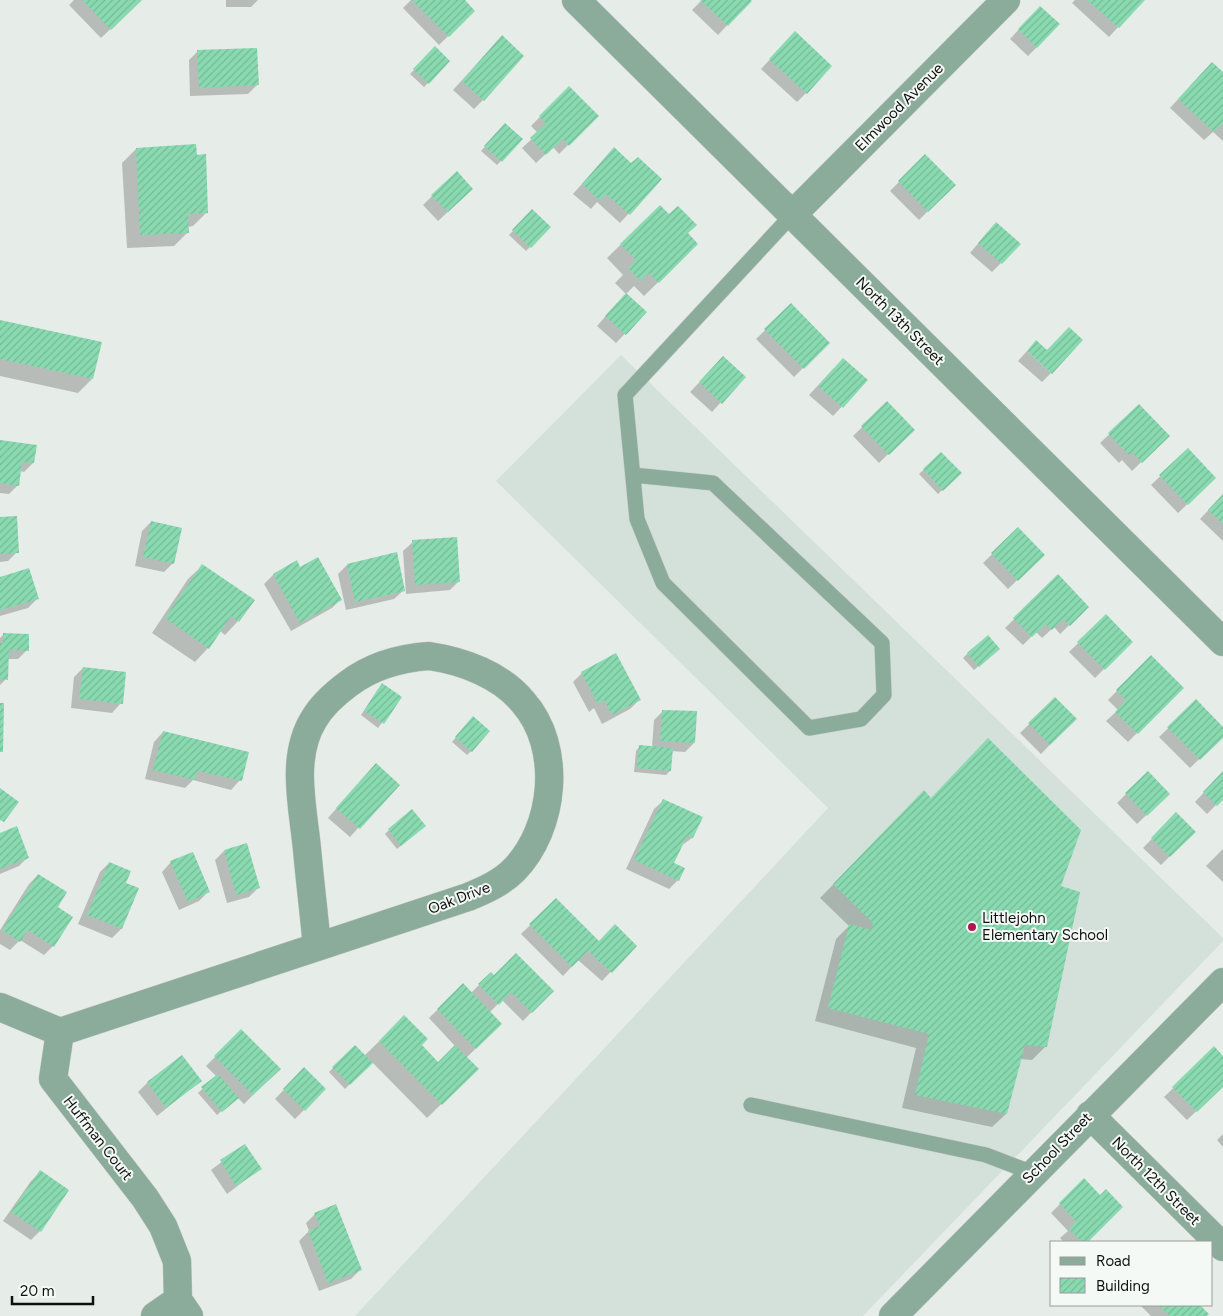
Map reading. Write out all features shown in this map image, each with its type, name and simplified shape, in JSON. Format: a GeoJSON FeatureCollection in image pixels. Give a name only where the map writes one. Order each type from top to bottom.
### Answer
{"type":"FeatureCollection","features":[{"type":"Feature","properties":{"kind":"street","name":"North 13th Street"},"geometry":{"type":"LineString","coordinates":[[576,0],[1223,642]]}},
{"type":"Feature","properties":{"kind":"street","name":"Elmwood Avenue"},"geometry":{"type":"LineString","coordinates":[[792,215],[1006,0]]}},
{"type":"Feature","properties":{"kind":"street","name":"Oak Drive"},"geometry":{"type":"LineString","coordinates":[[60,1032],[317,947],[483,890],[504,879],[528,852],[547,810],[547,754],[534,717],[523,701],[492,675],[448,658],[430,656],[407,657],[384,664],[359,676],[338,692],[313,719],[302,755],[299,778],[317,947]]}},
{"type":"Feature","properties":{"kind":"street","name":"School Street"},"geometry":{"type":"LineString","coordinates":[[893,1316],[1223,982]]}},
{"type":"Feature","properties":{"kind":"street"},"geometry":{"type":"LineString","coordinates":[[0,1008],[60,1032]]}},
{"type":"Feature","properties":{"kind":"street","name":"Huffman Court"},"geometry":{"type":"LineString","coordinates":[[60,1032],[53,1079],[145,1198],[163,1226],[177,1262],[183,1308],[155,1316]]}},
{"type":"Feature","properties":{"kind":"street","name":"North 12th Street"},"geometry":{"type":"LineString","coordinates":[[1090,1115],[1223,1247]]}},
{"type":"Feature","properties":{"kind":"lane"},"geometry":{"type":"LineString","coordinates":[[632,475],[713,483],[882,643],[884,695],[861,719],[809,728],[663,584],[637,519],[632,475],[625,395],[792,215]]}},
{"type":"Feature","properties":{"kind":"lane"},"geometry":{"type":"LineString","coordinates":[[751,1105],[986,1154],[1034,1173]]}},
{"type":"Feature","properties":{"kind":"shaded area"},"geometry":{"type":"Polygon","coordinates":[[[621,355],[1223,938],[1223,941],[863,1316],[355,1316],[828,808],[496,481],[621,355]]]}},
{"type":"Feature","properties":{"kind":"building"},"geometry":{"type":"Polygon","coordinates":[[[82,0],[142,0],[111,30],[82,0]]]}},
{"type":"Feature","properties":{"kind":"building"},"geometry":{"type":"Polygon","coordinates":[[[412,0],[465,0],[475,11],[449,37],[412,0]]]}},
{"type":"Feature","properties":{"kind":"building"},"geometry":{"type":"Polygon","coordinates":[[[700,0],[751,0],[752,1],[728,26],[700,0]]]}},
{"type":"Feature","properties":{"kind":"building"},"geometry":{"type":"Polygon","coordinates":[[[1087,0],[1145,0],[1119,28],[1087,0]]]}},
{"type":"Feature","properties":{"kind":"building"},"geometry":{"type":"Polygon","coordinates":[[[1040,6],[1060,24],[1037,48],[1018,29],[1040,6]]]}},
{"type":"Feature","properties":{"kind":"building"},"geometry":{"type":"Polygon","coordinates":[[[795,31],[832,66],[807,94],[769,59],[795,31]]]}},
{"type":"Feature","properties":{"kind":"building"},"geometry":{"type":"Polygon","coordinates":[[[502,35],[524,56],[484,101],[462,81],[502,35]]]}},
{"type":"Feature","properties":{"kind":"building"},"geometry":{"type":"Polygon","coordinates":[[[435,46],[450,61],[429,84],[413,69],[435,46]]]}},
{"type":"Feature","properties":{"kind":"building"},"geometry":{"type":"Polygon","coordinates":[[[257,48],[259,85],[199,88],[197,50],[257,48]]]}},
{"type":"Feature","properties":{"kind":"building"},"geometry":{"type":"Polygon","coordinates":[[[1212,62],[1223,72],[1223,123],[1214,132],[1178,99],[1212,62]]]}},
{"type":"Feature","properties":{"kind":"building"},"geometry":{"type":"Polygon","coordinates":[[[569,86],[599,116],[569,146],[563,139],[546,155],[530,138],[546,123],[539,116],[569,86]]]}},
{"type":"Feature","properties":{"kind":"building"},"geometry":{"type":"Polygon","coordinates":[[[505,123],[523,139],[502,162],[484,146],[505,123]]]}},
{"type":"Feature","properties":{"kind":"building"},"geometry":{"type":"Polygon","coordinates":[[[196,144],[197,155],[206,154],[208,213],[188,214],[189,233],[140,235],[136,148],[196,144]]]}},
{"type":"Feature","properties":{"kind":"building"},"geometry":{"type":"Polygon","coordinates":[[[614,147],[631,163],[638,157],[662,179],[630,215],[606,194],[600,201],[582,184],[614,147]]]}},
{"type":"Feature","properties":{"kind":"building"},"geometry":{"type":"Polygon","coordinates":[[[925,154],[956,185],[928,212],[898,181],[925,154]]]}},
{"type":"Feature","properties":{"kind":"building"},"geometry":{"type":"Polygon","coordinates":[[[457,171],[473,189],[448,212],[431,195],[457,171]]]}},
{"type":"Feature","properties":{"kind":"building"},"geometry":{"type":"Polygon","coordinates":[[[660,205],[669,214],[678,206],[697,225],[688,233],[698,244],[659,283],[649,273],[640,281],[628,268],[636,260],[620,244],[660,205]]]}},
{"type":"Feature","properties":{"kind":"building"},"geometry":{"type":"Polygon","coordinates":[[[532,209],[551,227],[531,248],[512,230],[532,209]]]}},
{"type":"Feature","properties":{"kind":"building"},"geometry":{"type":"Polygon","coordinates":[[[996,222],[1021,244],[1002,264],[978,243],[996,222]]]}},
{"type":"Feature","properties":{"kind":"building"},"geometry":{"type":"Polygon","coordinates":[[[626,293],[647,312],[626,335],[605,316],[626,293]]]}},
{"type":"Feature","properties":{"kind":"building"},"geometry":{"type":"Polygon","coordinates":[[[791,303],[830,343],[804,369],[764,329],[791,303]]]}},
{"type":"Feature","properties":{"kind":"building"},"geometry":{"type":"Polygon","coordinates":[[[0,320],[102,342],[93,379],[0,359],[0,320]]]}},
{"type":"Feature","properties":{"kind":"building"},"geometry":{"type":"Polygon","coordinates":[[[1069,327],[1083,340],[1052,374],[1027,351],[1036,340],[1047,350],[1069,327]]]}},
{"type":"Feature","properties":{"kind":"building"},"geometry":{"type":"Polygon","coordinates":[[[723,356],[746,377],[722,404],[699,382],[723,356]]]}},
{"type":"Feature","properties":{"kind":"building"},"geometry":{"type":"Polygon","coordinates":[[[843,358],[868,380],[843,408],[818,386],[843,358]]]}},
{"type":"Feature","properties":{"kind":"building"},"geometry":{"type":"Polygon","coordinates":[[[887,401],[915,430],[889,455],[861,426],[887,401]]]}},
{"type":"Feature","properties":{"kind":"building"},"geometry":{"type":"Polygon","coordinates":[[[1139,404],[1170,436],[1142,463],[1132,452],[1129,455],[1108,433],[1139,404]]]}},
{"type":"Feature","properties":{"kind":"building"},"geometry":{"type":"Polygon","coordinates":[[[0,440],[37,445],[34,463],[22,462],[19,486],[0,483],[0,440]]]}},
{"type":"Feature","properties":{"kind":"building"},"geometry":{"type":"Polygon","coordinates":[[[1188,448],[1216,478],[1188,505],[1159,475],[1188,448]]]}},
{"type":"Feature","properties":{"kind":"building"},"geometry":{"type":"Polygon","coordinates":[[[941,452],[962,473],[943,491],[923,469],[941,452]]]}},
{"type":"Feature","properties":{"kind":"building"},"geometry":{"type":"Polygon","coordinates":[[[1223,494],[1223,524],[1208,510],[1223,494]]]}},
{"type":"Feature","properties":{"kind":"building"},"geometry":{"type":"Polygon","coordinates":[[[17,516],[19,553],[0,554],[0,517],[17,516]]]}},
{"type":"Feature","properties":{"kind":"building"},"geometry":{"type":"Polygon","coordinates":[[[151,521],[182,528],[174,564],[143,557],[151,521]]]}},
{"type":"Feature","properties":{"kind":"building"},"geometry":{"type":"Polygon","coordinates":[[[1018,527],[1045,555],[1018,581],[991,553],[1018,527]]]}},
{"type":"Feature","properties":{"kind":"building"},"geometry":{"type":"Polygon","coordinates":[[[457,537],[460,582],[415,585],[412,540],[457,537]]]}},
{"type":"Feature","properties":{"kind":"building"},"geometry":{"type":"Polygon","coordinates":[[[397,552],[405,591],[355,602],[347,564],[397,552]]]}},
{"type":"Feature","properties":{"kind":"building"},"geometry":{"type":"Polygon","coordinates":[[[318,557],[342,600],[300,623],[273,574],[297,560],[300,567],[318,557]]]}},
{"type":"Feature","properties":{"kind":"building"},"geometry":{"type":"Polygon","coordinates":[[[202,564],[255,600],[239,622],[231,616],[209,649],[165,618],[202,564]]]}},
{"type":"Feature","properties":{"kind":"building"},"geometry":{"type":"Polygon","coordinates":[[[29,568],[39,599],[0,610],[0,577],[29,568]]]}},
{"type":"Feature","properties":{"kind":"building"},"geometry":{"type":"Polygon","coordinates":[[[1058,574],[1089,607],[1070,626],[1063,619],[1052,630],[1046,624],[1032,637],[1013,618],[1058,574]]]}},
{"type":"Feature","properties":{"kind":"building"},"geometry":{"type":"Polygon","coordinates":[[[1106,614],[1133,642],[1105,670],[1077,642],[1106,614]]]}},
{"type":"Feature","properties":{"kind":"building"},"geometry":{"type":"Polygon","coordinates":[[[3,633],[29,634],[29,651],[9,650],[8,680],[0,679],[0,643],[3,643],[3,633]]]}},
{"type":"Feature","properties":{"kind":"building"},"geometry":{"type":"Polygon","coordinates":[[[988,635],[1000,649],[979,667],[967,653],[988,635]]]}},
{"type":"Feature","properties":{"kind":"building"},"geometry":{"type":"Polygon","coordinates":[[[616,653],[641,700],[612,715],[604,700],[598,704],[581,672],[616,653]]]}},
{"type":"Feature","properties":{"kind":"building"},"geometry":{"type":"Polygon","coordinates":[[[1151,655],[1184,688],[1138,734],[1115,712],[1126,700],[1116,690],[1151,655]]]}},
{"type":"Feature","properties":{"kind":"building"},"geometry":{"type":"Polygon","coordinates":[[[83,667],[126,672],[123,704],[79,699],[83,667]]]}},
{"type":"Feature","properties":{"kind":"building"},"geometry":{"type":"Polygon","coordinates":[[[382,683],[402,697],[384,724],[364,711],[382,683]]]}},
{"type":"Feature","properties":{"kind":"building"},"geometry":{"type":"Polygon","coordinates":[[[1055,697],[1077,719],[1050,745],[1028,723],[1055,697]]]}},
{"type":"Feature","properties":{"kind":"building"},"geometry":{"type":"Polygon","coordinates":[[[1196,699],[1223,727],[1223,738],[1200,760],[1167,727],[1196,699]]]}},
{"type":"Feature","properties":{"kind":"building"},"geometry":{"type":"Polygon","coordinates":[[[0,703],[4,703],[3,752],[0,752],[0,703]]]}},
{"type":"Feature","properties":{"kind":"building"},"geometry":{"type":"Polygon","coordinates":[[[662,710],[697,711],[695,743],[660,741],[662,710]]]}},
{"type":"Feature","properties":{"kind":"building"},"geometry":{"type":"Polygon","coordinates":[[[473,716],[490,731],[472,752],[455,737],[473,716]]]}},
{"type":"Feature","properties":{"kind":"building"},"geometry":{"type":"Polygon","coordinates":[[[163,731],[249,752],[242,781],[197,771],[195,780],[153,770],[163,731]]]}},
{"type":"Feature","properties":{"kind":"building","name":"Littlejohn Elementary School"},"geometry":{"type":"Polygon","coordinates":[[[988,738],[1081,830],[1061,886],[1080,892],[1047,1047],[1025,1045],[1007,1114],[915,1095],[929,1034],[828,1008],[849,924],[871,930],[873,923],[833,884],[924,790],[931,798],[988,738]]]}},
{"type":"Feature","properties":{"kind":"building"},"geometry":{"type":"Polygon","coordinates":[[[639,745],[673,748],[671,771],[637,768],[639,745]]]}},
{"type":"Feature","properties":{"kind":"building"},"geometry":{"type":"Polygon","coordinates":[[[376,763],[400,785],[360,829],[336,808],[376,763]]]}},
{"type":"Feature","properties":{"kind":"building"},"geometry":{"type":"Polygon","coordinates":[[[1148,771],[1170,794],[1147,816],[1125,793],[1148,771]]]}},
{"type":"Feature","properties":{"kind":"building"},"geometry":{"type":"Polygon","coordinates":[[[1223,771],[1223,800],[1217,806],[1203,792],[1223,771]]]}},
{"type":"Feature","properties":{"kind":"building"},"geometry":{"type":"Polygon","coordinates":[[[0,788],[19,802],[4,822],[0,820],[0,788]]]}},
{"type":"Feature","properties":{"kind":"building"},"geometry":{"type":"Polygon","coordinates":[[[663,799],[703,817],[693,838],[687,836],[674,863],[685,868],[679,881],[634,860],[663,799]]]}},
{"type":"Feature","properties":{"kind":"building"},"geometry":{"type":"Polygon","coordinates":[[[412,809],[426,826],[401,846],[388,829],[412,809]]]}},
{"type":"Feature","properties":{"kind":"building"},"geometry":{"type":"Polygon","coordinates":[[[1176,812],[1196,832],[1170,857],[1151,838],[1176,812]]]}},
{"type":"Feature","properties":{"kind":"building"},"geometry":{"type":"Polygon","coordinates":[[[17,826],[29,858],[0,869],[0,833],[17,826]]]}},
{"type":"Feature","properties":{"kind":"building"},"geometry":{"type":"Polygon","coordinates":[[[247,843],[260,888],[236,895],[224,850],[247,843]]]}},
{"type":"Feature","properties":{"kind":"building"},"geometry":{"type":"Polygon","coordinates":[[[193,852],[210,892],[188,902],[170,861],[193,852]]]}},
{"type":"Feature","properties":{"kind":"building"},"geometry":{"type":"Polygon","coordinates":[[[109,862],[131,871],[126,883],[139,888],[122,929],[87,915],[109,862]]]}},
{"type":"Feature","properties":{"kind":"building"},"geometry":{"type":"Polygon","coordinates":[[[38,874],[67,892],[58,907],[73,917],[54,947],[28,930],[20,942],[2,930],[38,874]]]}},
{"type":"Feature","properties":{"kind":"building"},"geometry":{"type":"Polygon","coordinates":[[[556,898],[599,941],[615,924],[637,946],[612,973],[588,951],[572,967],[529,924],[556,898]]]}},
{"type":"Feature","properties":{"kind":"building"},"geometry":{"type":"Polygon","coordinates":[[[516,953],[554,991],[532,1013],[511,992],[499,1005],[478,984],[491,972],[494,975],[516,953]]]}},
{"type":"Feature","properties":{"kind":"building"},"geometry":{"type":"Polygon","coordinates":[[[463,983],[502,1024],[476,1049],[437,1009],[463,983]]]}},
{"type":"Feature","properties":{"kind":"building"},"geometry":{"type":"Polygon","coordinates":[[[404,1015],[428,1039],[422,1045],[438,1062],[455,1045],[479,1069],[442,1105],[379,1041],[404,1015]]]}},
{"type":"Feature","properties":{"kind":"building"},"geometry":{"type":"Polygon","coordinates":[[[241,1029],[281,1069],[253,1095],[214,1056],[241,1029]]]}},
{"type":"Feature","properties":{"kind":"building"},"geometry":{"type":"Polygon","coordinates":[[[355,1045],[373,1063],[350,1085],[332,1067],[355,1045]]]}},
{"type":"Feature","properties":{"kind":"building"},"geometry":{"type":"Polygon","coordinates":[[[1214,1046],[1223,1056],[1223,1087],[1197,1112],[1172,1087],[1214,1046]]]}},
{"type":"Feature","properties":{"kind":"building"},"geometry":{"type":"Polygon","coordinates":[[[182,1055],[202,1081],[166,1108],[147,1082],[182,1055]]]}},
{"type":"Feature","properties":{"kind":"building"},"geometry":{"type":"Polygon","coordinates":[[[304,1067],[326,1089],[305,1111],[283,1089],[304,1067]]]}},
{"type":"Feature","properties":{"kind":"building"},"geometry":{"type":"Polygon","coordinates":[[[218,1074],[239,1098],[222,1112],[201,1087],[218,1074]]]}},
{"type":"Feature","properties":{"kind":"building"},"geometry":{"type":"Polygon","coordinates":[[[245,1144],[262,1169],[236,1186],[220,1160],[245,1144]]]}},
{"type":"Feature","properties":{"kind":"building"},"geometry":{"type":"Polygon","coordinates":[[[40,1170],[69,1190],[41,1232],[11,1212],[40,1170]]]}},
{"type":"Feature","properties":{"kind":"building"},"geometry":{"type":"Polygon","coordinates":[[[1084,1178],[1100,1195],[1106,1189],[1123,1207],[1089,1241],[1081,1241],[1069,1229],[1076,1221],[1059,1203],[1084,1178]]]}},
{"type":"Feature","properties":{"kind":"building"},"geometry":{"type":"Polygon","coordinates":[[[336,1204],[362,1270],[328,1283],[308,1231],[320,1226],[314,1213],[336,1204]]]}},
{"type":"Feature","properties":{"kind":"building"},"geometry":{"type":"Polygon","coordinates":[[[1159,1306],[1201,1306],[1209,1314],[1207,1316],[1170,1316],[1159,1306]]]}},
{"type":"Feature","properties":{"kind":"place","name":"Littlejohn Elementary School"},"geometry":{"type":"Point","coordinates":[972,927]}}]}
